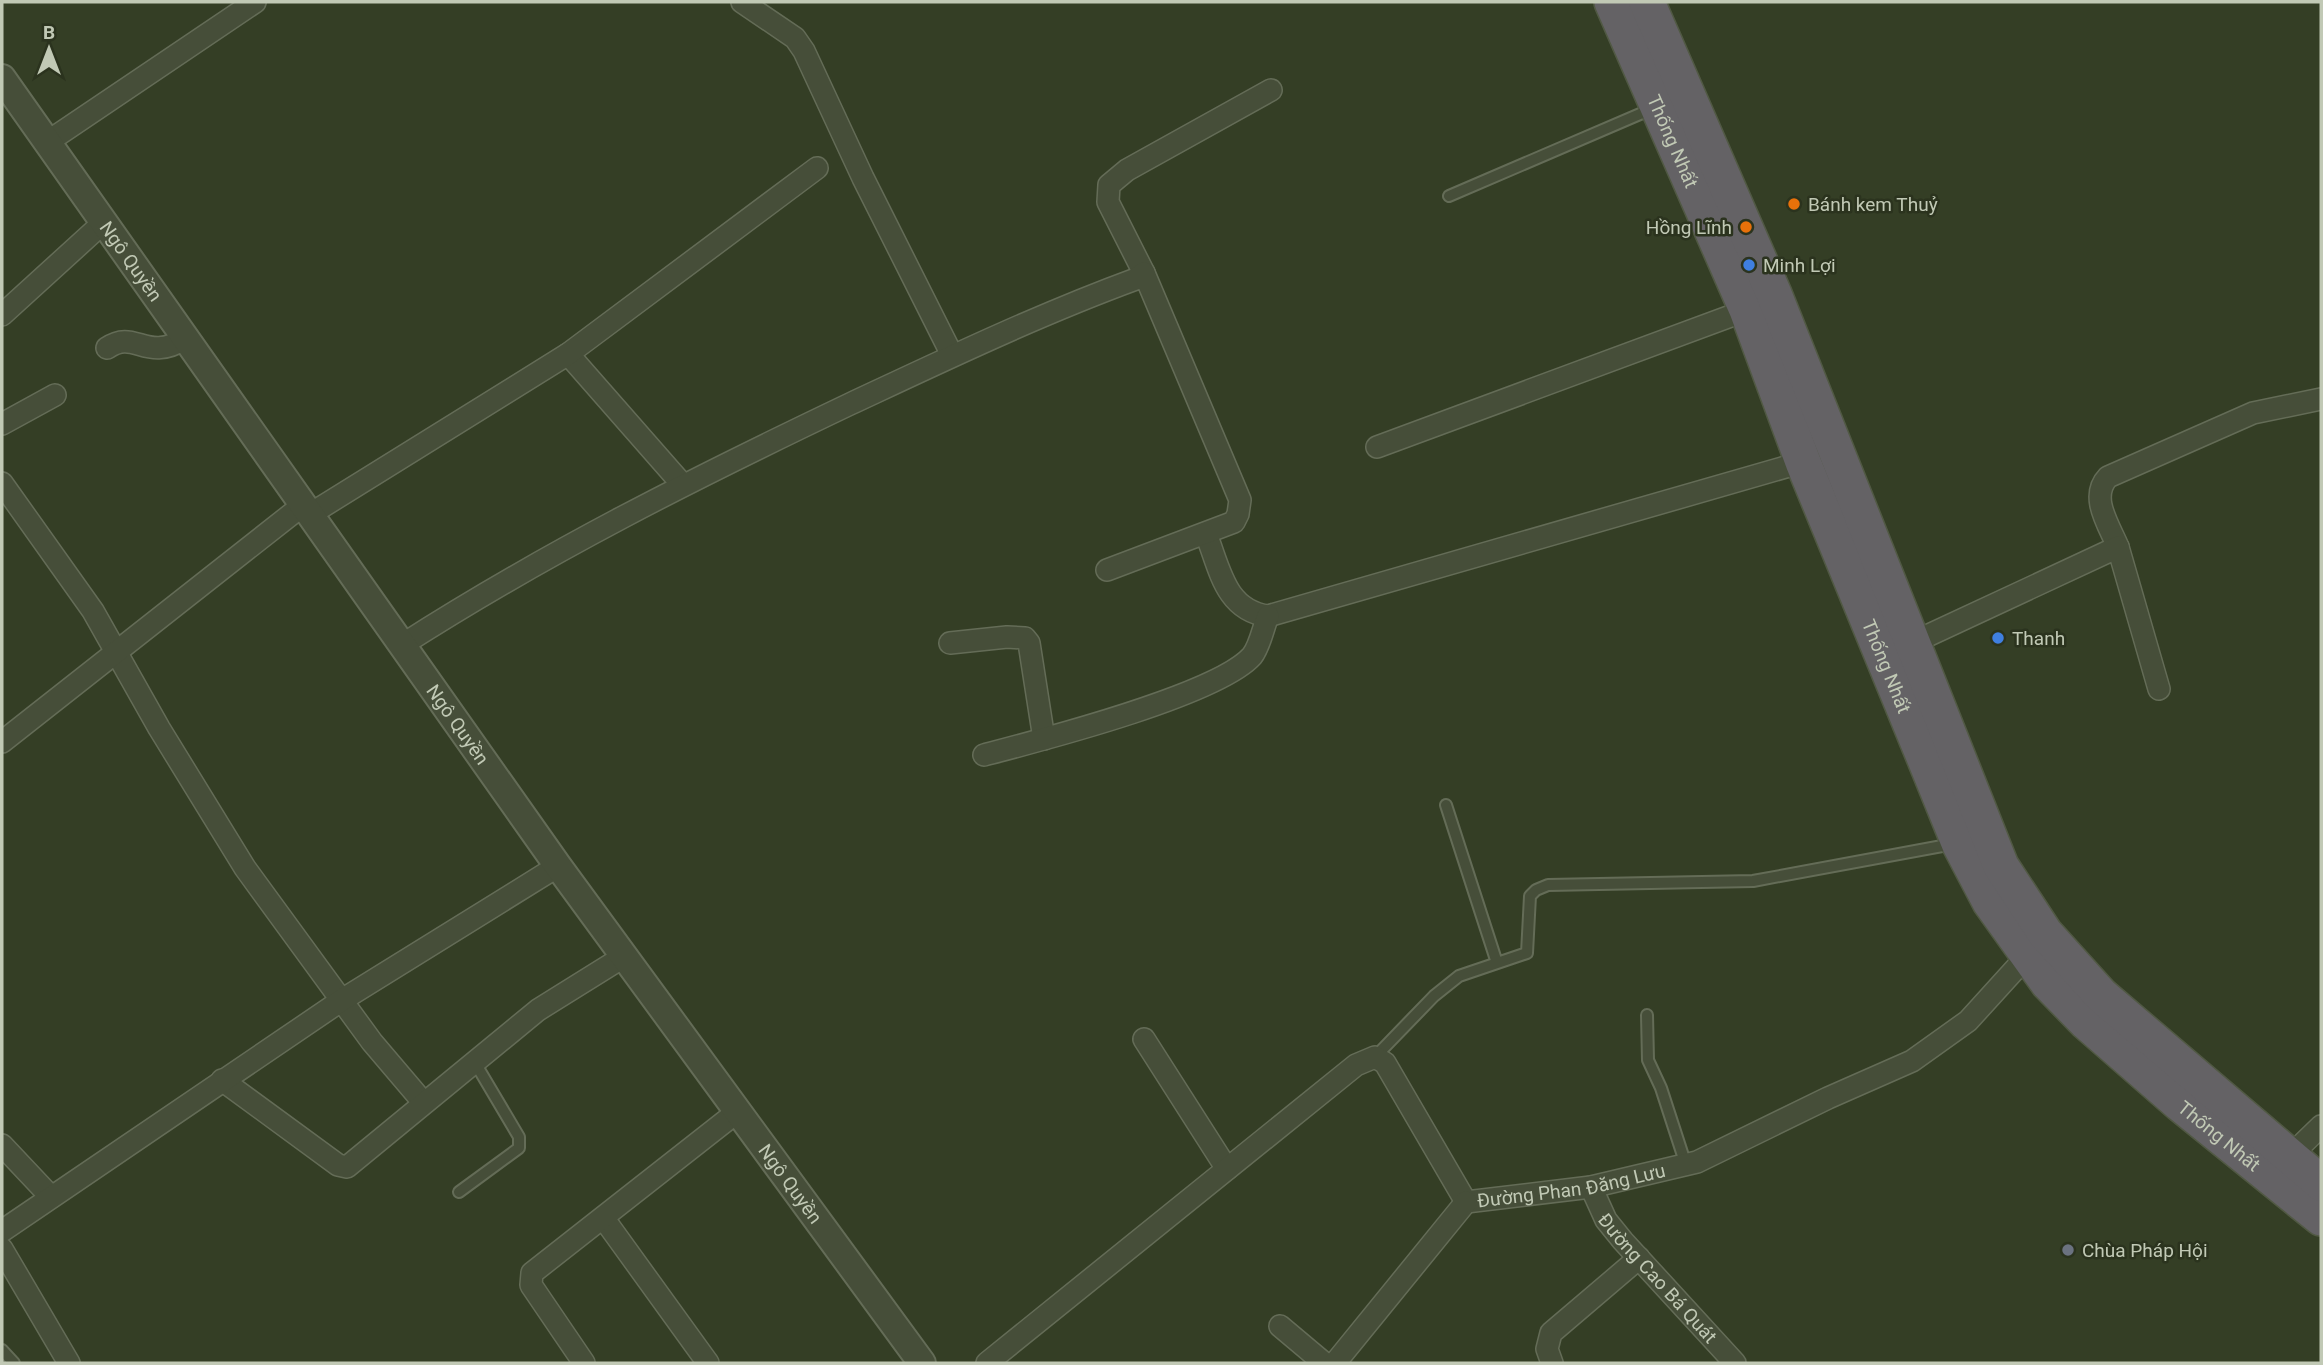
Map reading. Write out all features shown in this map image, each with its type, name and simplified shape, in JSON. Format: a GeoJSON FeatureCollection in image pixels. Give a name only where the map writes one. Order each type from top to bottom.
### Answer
{"type":"FeatureCollection","features":[{"type":"Feature","properties":{"kind":"highway","name":"Thống Nhất"},"geometry":{"type":"LineString","coordinates":[[1612,2],[1747,310],[1804,462],[1849,526],[1912,642],[1969,791],[2008,877],[2045,933],[2190,1093],[2321,1218]]}},
{"type":"Feature","properties":{"kind":"highway","name":"Thống Nhất"},"geometry":{"type":"LineString","coordinates":[[1647,2],[1774,294],[1849,526],[1959,843],[1990,902],[2027,956],[2086,1023],[2289,1157],[2321,1182]]}},
{"type":"Feature","properties":{"kind":"street"},"geometry":{"type":"LineString","coordinates":[[46,143],[255,2]]}},
{"type":"Feature","properties":{"kind":"street"},"geometry":{"type":"LineString","coordinates":[[742,2],[795,38],[804,51],[952,355]]}},
{"type":"Feature","properties":{"kind":"street","name":"Ngô Quyền"},"geometry":{"type":"LineString","coordinates":[[2,78],[623,957],[922,1363]]}},
{"type":"Feature","properties":{"kind":"street"},"geometry":{"type":"LineString","coordinates":[[1107,570],[1234,522],[1240,500],[1144,273],[1108,202],[1109,185],[1127,170],[1271,90]]}},
{"type":"Feature","properties":{"kind":"street"},"geometry":{"type":"LineString","coordinates":[[2,742],[306,510],[568,354],[817,168]]}},
{"type":"Feature","properties":{"kind":"street"},"geometry":{"type":"LineString","coordinates":[[2,315],[104,222]]}},
{"type":"Feature","properties":{"kind":"street"},"geometry":{"type":"LineString","coordinates":[[402,645],[497,584],[682,484],[952,355],[1136,279],[1144,273]]}},
{"type":"Feature","properties":{"kind":"street"},"geometry":{"type":"LineString","coordinates":[[1377,447],[1747,310]]}},
{"type":"Feature","properties":{"kind":"street"},"geometry":{"type":"LineString","coordinates":[[107,348],[121,340],[129,340],[145,348],[163,349],[186,338]]}},
{"type":"Feature","properties":{"kind":"street"},"geometry":{"type":"LineString","coordinates":[[568,354],[682,484]]}},
{"type":"Feature","properties":{"kind":"street"},"geometry":{"type":"LineString","coordinates":[[2,424],[55,395]]}},
{"type":"Feature","properties":{"kind":"street"},"geometry":{"type":"LineString","coordinates":[[2159,688],[2118,547],[2099,501],[2098,492],[2108,477],[2253,413],[2321,399]]}},
{"type":"Feature","properties":{"kind":"street"},"geometry":{"type":"LineString","coordinates":[[1206,534],[1230,592],[1239,606],[1251,613],[1268,616],[1804,462]]}},
{"type":"Feature","properties":{"kind":"street"},"geometry":{"type":"LineString","coordinates":[[2,483],[93,611],[245,868],[372,1042],[423,1102]]}},
{"type":"Feature","properties":{"kind":"street"},"geometry":{"type":"LineString","coordinates":[[1912,642],[2118,547]]}},
{"type":"Feature","properties":{"kind":"street"},"geometry":{"type":"LineString","coordinates":[[984,755],[1044,739],[1209,684],[1240,667],[1254,654],[1268,616]]}},
{"type":"Feature","properties":{"kind":"street"},"geometry":{"type":"LineString","coordinates":[[950,643],[1007,637],[1025,638],[1029,643],[1044,739]]}},
{"type":"Feature","properties":{"kind":"street"},"geometry":{"type":"LineString","coordinates":[[2,1231],[342,1000],[558,866]]}},
{"type":"Feature","properties":{"kind":"street","name":"Đường Phan Đăng Lưu"},"geometry":{"type":"LineString","coordinates":[[1375,1057],[1385,1063],[1466,1202],[1591,1187],[1686,1165],[1912,1061],[1968,1021],[2027,956]]}},
{"type":"Feature","properties":{"kind":"street"},"geometry":{"type":"LineString","coordinates":[[222,1080],[338,1165],[347,1167],[538,1010],[623,957]]}},
{"type":"Feature","properties":{"kind":"street"},"geometry":{"type":"LineString","coordinates":[[1144,1039],[1227,1169]]}},
{"type":"Feature","properties":{"kind":"street"},"geometry":{"type":"LineString","coordinates":[[987,1363],[1356,1065],[1375,1057]]}},
{"type":"Feature","properties":{"kind":"street"},"geometry":{"type":"LineString","coordinates":[[584,1363],[531,1285],[530,1278],[737,1112]]}},
{"type":"Feature","properties":{"kind":"street"},"geometry":{"type":"LineString","coordinates":[[2289,1157],[2321,1126]]}},
{"type":"Feature","properties":{"kind":"street"},"geometry":{"type":"LineString","coordinates":[[2,1145],[51,1197]]}},
{"type":"Feature","properties":{"kind":"street","name":"Đường Cao Bá Quát"},"geometry":{"type":"LineString","coordinates":[[1591,1187],[1606,1220],[1735,1363]]}},
{"type":"Feature","properties":{"kind":"street"},"geometry":{"type":"LineString","coordinates":[[1335,1363],[1466,1202]]}},
{"type":"Feature","properties":{"kind":"street"},"geometry":{"type":"LineString","coordinates":[[604,1219],[708,1363]]}},
{"type":"Feature","properties":{"kind":"street"},"geometry":{"type":"LineString","coordinates":[[2,1249],[69,1363]]}},
{"type":"Feature","properties":{"kind":"street"},"geometry":{"type":"LineString","coordinates":[[1552,1363],[1547,1349],[1551,1333],[1639,1258]]}},
{"type":"Feature","properties":{"kind":"street"},"geometry":{"type":"LineString","coordinates":[[1280,1326],[1324,1363]]}},
{"type":"Feature","properties":{"kind":"lane"},"geometry":{"type":"LineString","coordinates":[[1449,196],[1657,107]]}},
{"type":"Feature","properties":{"kind":"lane"},"geometry":{"type":"LineString","coordinates":[[1446,805],[1497,963]]}},
{"type":"Feature","properties":{"kind":"lane"},"geometry":{"type":"LineString","coordinates":[[1375,1057],[1434,996],[1459,976],[1527,953],[1530,896],[1548,886],[1754,881],[1959,843]]}},
{"type":"Feature","properties":{"kind":"lane"},"geometry":{"type":"LineString","coordinates":[[1647,1015],[1648,1060],[1661,1088],[1686,1165]]}},
{"type":"Feature","properties":{"kind":"lane"},"geometry":{"type":"LineString","coordinates":[[460,1192],[519,1148],[519,1137],[474,1061]]}},
{"type":"Feature","properties":{"kind":"lane"},"geometry":{"type":"LineString","coordinates":[[2,1350],[14,1363]]}},
{"type":"Feature","properties":{"kind":"place","name":"Bánh kem Thuỷ"},"geometry":{"type":"Point","coordinates":[1794,204]}},
{"type":"Feature","properties":{"kind":"place","name":"Hồng Lĩnh"},"geometry":{"type":"Point","coordinates":[1746,227]}},
{"type":"Feature","properties":{"kind":"place","name":"Minh Lợi"},"geometry":{"type":"Point","coordinates":[1749,265]}},
{"type":"Feature","properties":{"kind":"place","name":"Thanh"},"geometry":{"type":"Point","coordinates":[1998,638]}},
{"type":"Feature","properties":{"kind":"place","name":"Chùa Pháp Hội"},"geometry":{"type":"Point","coordinates":[2068,1250]}}]}
